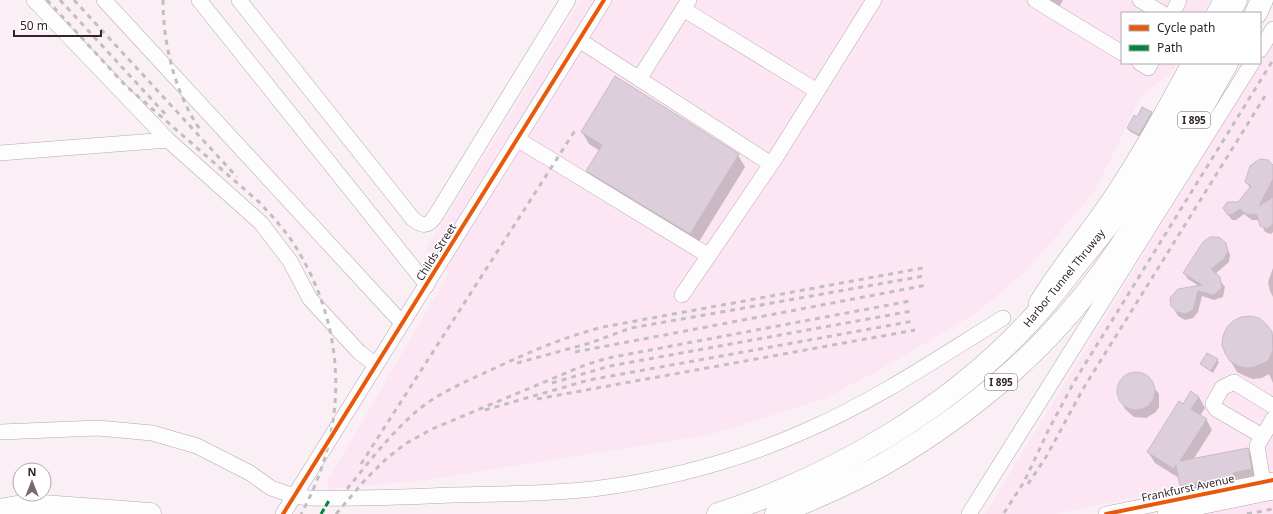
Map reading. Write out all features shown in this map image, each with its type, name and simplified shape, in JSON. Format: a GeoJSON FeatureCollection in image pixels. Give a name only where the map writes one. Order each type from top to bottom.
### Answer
{"type":"FeatureCollection","features":[{"type":"Feature","properties":{"kind":"highway"},"geometry":{"type":"LineString","coordinates":[[1230,12],[1236,0]]}},
{"type":"Feature","properties":{"kind":"highway"},"geometry":{"type":"LineString","coordinates":[[1256,12],[1262,0]]}},
{"type":"Feature","properties":{"kind":"highway","name":"Harbor Tunnel Thruway"},"geometry":{"type":"LineString","coordinates":[[776,514],[828,493],[884,464],[946,423],[999,384],[1047,336],[1087,291],[1121,244],[1203,64]]}},
{"type":"Feature","properties":{"kind":"highway","name":"Harbor Tunnel Thruway"},"geometry":{"type":"LineString","coordinates":[[718,514],[796,485],[837,465],[937,403],[983,366],[1010,326],[1043,306],[1123,204],[1154,173],[1226,64]]}},
{"type":"Feature","properties":{"kind":"highway"},"geometry":{"type":"LineString","coordinates":[[0,510],[29,505],[150,514]]}},
{"type":"Feature","properties":{"kind":"street"},"geometry":{"type":"LineString","coordinates":[[34,0],[168,140],[261,223],[290,262],[310,299],[358,352],[376,365]]}},
{"type":"Feature","properties":{"kind":"street"},"geometry":{"type":"LineString","coordinates":[[104,0],[402,322]]}},
{"type":"Feature","properties":{"kind":"street"},"geometry":{"type":"LineString","coordinates":[[199,0],[427,285]]}},
{"type":"Feature","properties":{"kind":"street"},"geometry":{"type":"LineString","coordinates":[[239,0],[413,219],[419,224],[425,226],[434,218],[568,0]]}},
{"type":"Feature","properties":{"kind":"street","name":"Childs Street"},"geometry":{"type":"LineString","coordinates":[[283,514],[604,0]]}},
{"type":"Feature","properties":{"kind":"street"},"geometry":{"type":"LineString","coordinates":[[682,295],[771,164],[874,0]]}},
{"type":"Feature","properties":{"kind":"street"},"geometry":{"type":"LineString","coordinates":[[1035,0],[1121,52]]}},
{"type":"Feature","properties":{"kind":"street"},"geometry":{"type":"LineString","coordinates":[[1140,0],[1160,12]]}},
{"type":"Feature","properties":{"kind":"street"},"geometry":{"type":"LineString","coordinates":[[1173,12],[1179,0]]}},
{"type":"Feature","properties":{"kind":"street"},"geometry":{"type":"LineString","coordinates":[[1215,12],[1221,0]]}},
{"type":"Feature","properties":{"kind":"street"},"geometry":{"type":"LineString","coordinates":[[639,79],[686,5],[817,91]]}},
{"type":"Feature","properties":{"kind":"street"},"geometry":{"type":"LineString","coordinates":[[1261,48],[1273,29]]}},
{"type":"Feature","properties":{"kind":"street"},"geometry":{"type":"LineString","coordinates":[[580,40],[771,164]]}},
{"type":"Feature","properties":{"kind":"street"},"geometry":{"type":"LineString","coordinates":[[1142,64],[1148,68],[1150,64]]}},
{"type":"Feature","properties":{"kind":"street"},"geometry":{"type":"LineString","coordinates":[[1154,173],[1154,129],[1188,64]]}},
{"type":"Feature","properties":{"kind":"street"},"geometry":{"type":"LineString","coordinates":[[969,514],[1154,173],[1251,64]]}},
{"type":"Feature","properties":{"kind":"street"},"geometry":{"type":"LineString","coordinates":[[517,139],[709,256]]}},
{"type":"Feature","properties":{"kind":"street"},"geometry":{"type":"LineString","coordinates":[[0,153],[168,140]]}},
{"type":"Feature","properties":{"kind":"street"},"geometry":{"type":"LineString","coordinates":[[0,432],[98,428],[152,433],[197,446],[250,473],[271,488],[294,496],[309,498],[342,499],[549,492],[592,489],[637,482],[724,462],[764,448],[850,410],[901,381],[1010,326]]}},
{"type":"Feature","properties":{"kind":"street"},"geometry":{"type":"LineString","coordinates":[[1262,436],[1216,409],[1212,404],[1222,388],[1234,382],[1273,406]]}},
{"type":"Feature","properties":{"kind":"street"},"geometry":{"type":"LineString","coordinates":[[1270,485],[1257,446],[1273,419]]}},
{"type":"Feature","properties":{"kind":"street","name":"Frankfurst Avenue"},"geometry":{"type":"LineString","coordinates":[[1106,514],[1270,485]]}},
{"type":"Feature","properties":{"kind":"street","name":"Frankfurst Avenue"},"geometry":{"type":"LineString","coordinates":[[1165,514],[1270,485]]}},
{"type":"Feature","properties":{"kind":"shaded area"},"geometry":{"type":"Polygon","coordinates":[[[581,0],[1210,0],[1204,12],[1121,12],[1121,64],[1176,64],[1173,70],[1140,98],[1095,191],[1028,269],[978,312],[883,368],[824,399],[709,435],[419,481],[327,489],[328,480],[449,273],[426,249],[581,0]]]}},
{"type":"Feature","properties":{"kind":"shaded area"},"geometry":{"type":"Polygon","coordinates":[[[1273,42],[1272,470],[1054,514],[985,514],[1260,64],[1261,64],[1273,42]]]}},
{"type":"Feature","properties":{"kind":"shaded area"},"geometry":{"type":"Polygon","coordinates":[[[1273,499],[1273,514],[1200,514],[1273,499]]]}},
{"type":"Feature","properties":{"kind":"building"},"geometry":{"type":"Polygon","coordinates":[[[615,76],[739,154],[690,234],[586,171],[602,145],[581,132],[615,76]]]}},
{"type":"Feature","properties":{"kind":"building"},"geometry":{"type":"Polygon","coordinates":[[[1142,107],[1152,112],[1139,135],[1127,128],[1134,115],[1137,117],[1142,107]]]}},
{"type":"Feature","properties":{"kind":"building"},"geometry":{"type":"Polygon","coordinates":[[[1260,159],[1268,160],[1273,165],[1273,179],[1259,206],[1273,197],[1273,224],[1267,229],[1260,226],[1257,215],[1246,214],[1240,209],[1233,214],[1228,215],[1223,208],[1227,202],[1238,202],[1251,186],[1245,182],[1250,166],[1260,159]]]}},
{"type":"Feature","properties":{"kind":"building"},"geometry":{"type":"Polygon","coordinates":[[[1210,237],[1219,237],[1226,243],[1228,251],[1224,259],[1211,269],[1220,277],[1222,288],[1214,295],[1198,291],[1193,310],[1185,314],[1177,312],[1171,306],[1170,298],[1178,289],[1202,285],[1183,273],[1203,242],[1210,237]]]}},
{"type":"Feature","properties":{"kind":"building"},"geometry":{"type":"Polygon","coordinates":[[[1250,316],[1259,318],[1272,331],[1273,350],[1268,361],[1255,367],[1246,368],[1238,366],[1230,361],[1222,345],[1223,336],[1227,327],[1233,321],[1241,317],[1250,316]]]}},
{"type":"Feature","properties":{"kind":"building"},"geometry":{"type":"Polygon","coordinates":[[[1207,353],[1218,359],[1211,371],[1200,364],[1207,353]]]}},
{"type":"Feature","properties":{"kind":"building"},"geometry":{"type":"Polygon","coordinates":[[[1132,372],[1140,372],[1147,375],[1152,380],[1155,391],[1152,402],[1147,407],[1140,410],[1132,410],[1125,407],[1120,402],[1117,395],[1117,387],[1120,380],[1125,375],[1132,372]]]}},
{"type":"Feature","properties":{"kind":"building"},"geometry":{"type":"Polygon","coordinates":[[[1191,391],[1199,397],[1191,409],[1207,419],[1180,461],[1248,448],[1252,469],[1233,473],[1234,476],[1180,486],[1176,465],[1174,469],[1147,452],[1179,401],[1183,404],[1191,391]]]}},
{"type":"Feature","properties":{"kind":"railway"},"geometry":{"type":"LineString","coordinates":[[47,0],[125,85],[259,202],[280,225],[293,243],[314,281],[326,314],[333,347],[336,381],[334,415],[327,449],[316,482],[301,514]]}},
{"type":"Feature","properties":{"kind":"railway"},"geometry":{"type":"LineString","coordinates":[[60,0],[167,116]]}},
{"type":"Feature","properties":{"kind":"railway"},"geometry":{"type":"LineString","coordinates":[[74,0],[237,177]]}},
{"type":"Feature","properties":{"kind":"railway"},"geometry":{"type":"LineString","coordinates":[[163,0],[165,34],[172,68],[184,101],[201,131]]}},
{"type":"Feature","properties":{"kind":"railway"},"geometry":{"type":"LineString","coordinates":[[1004,513],[1024,482],[1049,429],[1074,382],[1273,60]]}},
{"type":"Feature","properties":{"kind":"railway"},"geometry":{"type":"LineString","coordinates":[[1028,484],[1046,457],[1083,389],[1265,96]]}},
{"type":"Feature","properties":{"kind":"railway"},"geometry":{"type":"LineString","coordinates":[[361,464],[576,129]]}},
{"type":"Feature","properties":{"kind":"railway"},"geometry":{"type":"LineString","coordinates":[[347,489],[389,438],[426,404],[464,382],[547,345],[574,335],[603,327],[923,268]]}},
{"type":"Feature","properties":{"kind":"railway"},"geometry":{"type":"LineString","coordinates":[[517,363],[590,343],[631,328],[924,276]]}},
{"type":"Feature","properties":{"kind":"railway"},"geometry":{"type":"LineString","coordinates":[[575,352],[927,285]]}},
{"type":"Feature","properties":{"kind":"railway"},"geometry":{"type":"LineString","coordinates":[[336,514],[365,480],[386,459],[405,444],[432,429],[585,365],[608,358],[910,301]]}},
{"type":"Feature","properties":{"kind":"railway"},"geometry":{"type":"LineString","coordinates":[[552,383],[610,366],[912,311]]}},
{"type":"Feature","properties":{"kind":"railway"},"geometry":{"type":"LineString","coordinates":[[485,410],[589,380],[914,321]]}},
{"type":"Feature","properties":{"kind":"railway"},"geometry":{"type":"LineString","coordinates":[[537,399],[915,330]]}},
{"type":"Feature","properties":{"kind":"railway"},"geometry":{"type":"LineString","coordinates":[[1247,514],[1273,509]]}},
{"type":"Feature","properties":{"kind":"marked path"},"geometry":{"type":"LineString","coordinates":[[321,514],[330,499]]}},
{"type":"Feature","properties":{"kind":"cycle path"},"geometry":{"type":"LineString","coordinates":[[283,514],[604,0]]}},
{"type":"Feature","properties":{"kind":"cycle path"},"geometry":{"type":"LineString","coordinates":[[1106,514],[1273,480]]}}]}
